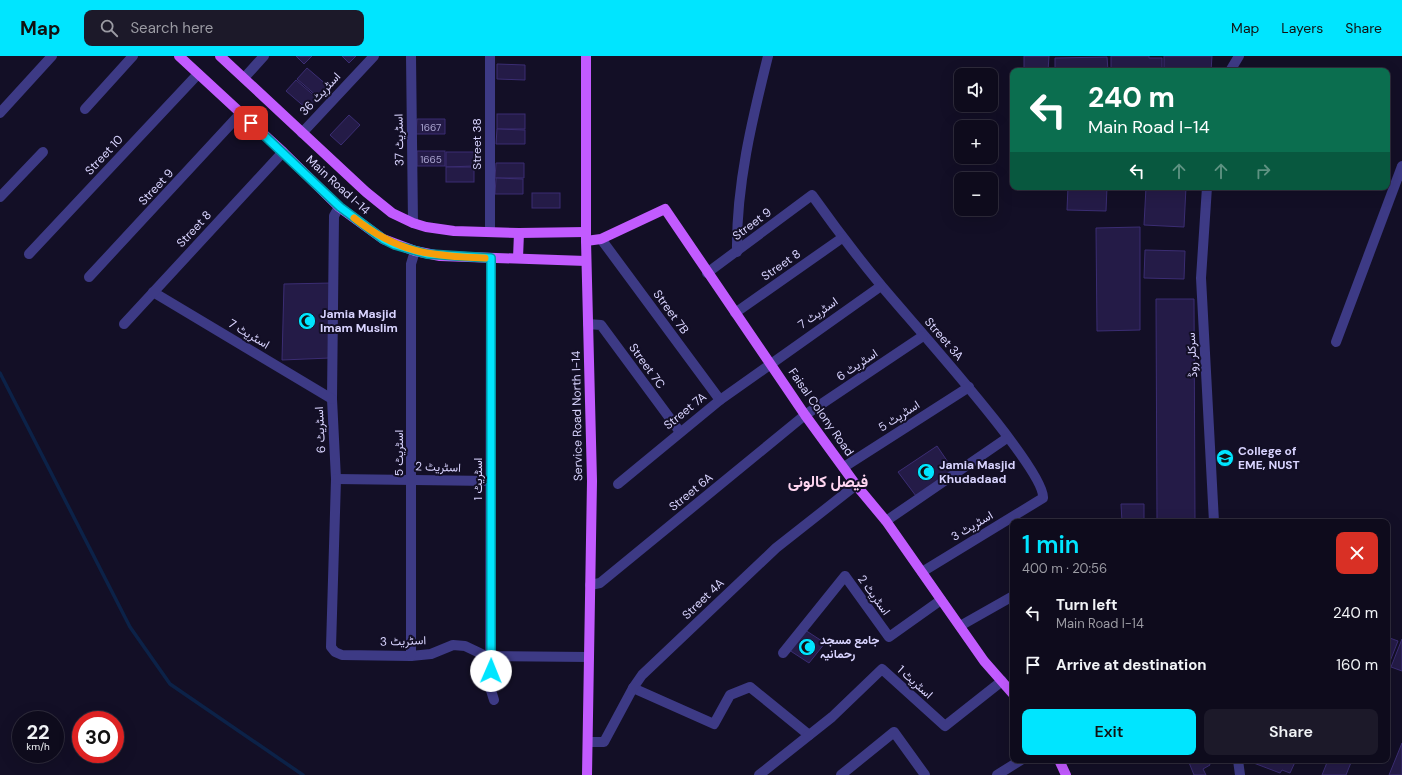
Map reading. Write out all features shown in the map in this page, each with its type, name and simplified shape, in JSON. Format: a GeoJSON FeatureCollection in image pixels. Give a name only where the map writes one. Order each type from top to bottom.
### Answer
{"type":"FeatureCollection","features":[{"type":"Feature","properties":{"kind":"main road","name":"Main Road I-14"},"geometry":{"type":"LineString","coordinates":[[179,56],[340,207],[383,239],[415,251],[440,256],[586,260]]}},
{"type":"Feature","properties":{"kind":"main road","name":"Main Road I-14"},"geometry":{"type":"LineString","coordinates":[[220,56],[366,192],[392,213],[413,223],[426,227],[454,231],[586,237]]}},
{"type":"Feature","properties":{"kind":"main road","name":"Service Road North I-14"},"geometry":{"type":"LineString","coordinates":[[586,56],[586,260],[592,481],[587,775]]}},
{"type":"Feature","properties":{"kind":"main road","name":"Faisal Colony Road"},"geometry":{"type":"LineString","coordinates":[[586,237],[601,239],[664,209],[805,415],[856,485],[886,521],[984,661],[1010,690]]}},
{"type":"Feature","properties":{"kind":"main road"},"geometry":{"type":"LineString","coordinates":[[518,258],[519,233]]}},
{"type":"Feature","properties":{"kind":"main road"},"geometry":{"type":"LineString","coordinates":[[1060,763],[1066,775]]}},
{"type":"Feature","properties":{"kind":"street"},"geometry":{"type":"LineString","coordinates":[[0,113],[52,56]]}},
{"type":"Feature","properties":{"kind":"street"},"geometry":{"type":"LineString","coordinates":[[85,109],[133,56]]}},
{"type":"Feature","properties":{"kind":"street"},"geometry":{"type":"LineString","coordinates":[[244,78],[264,56]]}},
{"type":"Feature","properties":{"kind":"street","name":"اسٹریٹ 36"},"geometry":{"type":"LineString","coordinates":[[302,133],[374,56]]}},
{"type":"Feature","properties":{"kind":"street","name":"اسٹریٹ 37"},"geometry":{"type":"LineString","coordinates":[[411,56],[413,223]]}},
{"type":"Feature","properties":{"kind":"street","name":"Street 38"},"geometry":{"type":"LineString","coordinates":[[490,56],[490,232]]}},
{"type":"Feature","properties":{"kind":"street"},"geometry":{"type":"LineString","coordinates":[[737,252],[738,218],[744,168],[768,56]]}},
{"type":"Feature","properties":{"kind":"street"},"geometry":{"type":"LineString","coordinates":[[1232,68],[1239,56]]}},
{"type":"Feature","properties":{"kind":"street","name":"Street 10"},"geometry":{"type":"LineString","coordinates":[[29,254],[198,74]]}},
{"type":"Feature","properties":{"kind":"street","name":"Street 9"},"geometry":{"type":"LineString","coordinates":[[89,277],[241,113]]}},
{"type":"Feature","properties":{"kind":"street"},"geometry":{"type":"LineString","coordinates":[[0,197],[42,152]]}},
{"type":"Feature","properties":{"kind":"street","name":"Street 8"},"geometry":{"type":"LineString","coordinates":[[124,324],[283,152]]}},
{"type":"Feature","properties":{"kind":"street"},"geometry":{"type":"LineString","coordinates":[[1336,342],[1402,166]]}},
{"type":"Feature","properties":{"kind":"street","name":"سرکلر روڈ"},"geometry":{"type":"LineString","coordinates":[[1208,190],[1201,278],[1214,519]]}},
{"type":"Feature","properties":{"kind":"street","name":"Street 9"},"geometry":{"type":"LineString","coordinates":[[707,273],[812,195]]}},
{"type":"Feature","properties":{"kind":"street","name":"Street 3A"},"geometry":{"type":"LineString","coordinates":[[812,195],[842,238],[923,336],[969,387],[1008,438],[1041,486],[1042,498],[1036,503]]}},
{"type":"Feature","properties":{"kind":"street","name":"اسٹریٹ 6"},"geometry":{"type":"LineString","coordinates":[[335,652],[331,647],[336,478],[332,399],[334,216],[340,207]]}},
{"type":"Feature","properties":{"kind":"street","name":"Street 8"},"geometry":{"type":"LineString","coordinates":[[735,313],[842,238]]}},
{"type":"Feature","properties":{"kind":"street","name":"Street 7B"},"geometry":{"type":"LineString","coordinates":[[601,239],[720,400]]}},
{"type":"Feature","properties":{"kind":"street","name":"اسٹریٹ 5"},"geometry":{"type":"LineString","coordinates":[[411,656],[411,264],[415,251]]}},
{"type":"Feature","properties":{"kind":"street","name":"اسٹریٹ 1"},"geometry":{"type":"LineString","coordinates":[[491,258],[490,687],[494,700]]}},
{"type":"Feature","properties":{"kind":"street","name":"اسٹریٹ 7"},"geometry":{"type":"LineString","coordinates":[[770,362],[881,286]]}},
{"type":"Feature","properties":{"kind":"street","name":"اسٹریٹ 7"},"geometry":{"type":"LineString","coordinates":[[153,292],[332,399]]}},
{"type":"Feature","properties":{"kind":"street","name":"Street 7C"},"geometry":{"type":"LineString","coordinates":[[588,324],[601,325],[680,432]]}},
{"type":"Feature","properties":{"kind":"street","name":"اسٹریٹ 6"},"geometry":{"type":"LineString","coordinates":[[805,415],[923,336]]}},
{"type":"Feature","properties":{"kind":"street","name":"Street 7A"},"geometry":{"type":"LineString","coordinates":[[618,484],[680,432],[770,362]]}},
{"type":"Feature","properties":{"kind":"street","name":"اسٹریٹ 5"},"geometry":{"type":"LineString","coordinates":[[844,467],[969,387]]}},
{"type":"Feature","properties":{"kind":"street","name":"Street 6A"},"geometry":{"type":"LineString","coordinates":[[590,584],[600,583],[805,415]]}},
{"type":"Feature","properties":{"kind":"street"},"geometry":{"type":"LineString","coordinates":[[886,521],[1008,438]]}},
{"type":"Feature","properties":{"kind":"street","name":"اسٹریٹ 2"},"geometry":{"type":"LineString","coordinates":[[336,478],[491,481]]}},
{"type":"Feature","properties":{"kind":"street","name":"Street 4A"},"geometry":{"type":"LineString","coordinates":[[588,742],[604,742],[633,688],[652,665],[771,552],[856,485]]}},
{"type":"Feature","properties":{"kind":"street","name":"اسٹریٹ 3"},"geometry":{"type":"LineString","coordinates":[[922,572],[1036,503]]}},
{"type":"Feature","properties":{"kind":"street","name":"اسٹریٹ 2"},"geometry":{"type":"LineString","coordinates":[[783,653],[845,576],[889,637],[941,600]]}},
{"type":"Feature","properties":{"kind":"street"},"geometry":{"type":"LineString","coordinates":[[960,626],[1010,598]]}},
{"type":"Feature","properties":{"kind":"street","name":"اسٹریٹ 3"},"geometry":{"type":"LineString","coordinates":[[335,652],[342,655],[411,656],[432,654],[453,645],[465,646],[486,656],[589,656]]}},
{"type":"Feature","properties":{"kind":"street","name":"اسٹریٹ 1"},"geometry":{"type":"LineString","coordinates":[[759,775],[832,717],[882,669],[945,726],[1002,681]]}},
{"type":"Feature","properties":{"kind":"street"},"geometry":{"type":"LineString","coordinates":[[633,688],[714,724],[730,695],[750,687],[809,735]]}},
{"type":"Feature","properties":{"kind":"street"},"geometry":{"type":"LineString","coordinates":[[841,775],[894,732],[925,775]]}},
{"type":"Feature","properties":{"kind":"street"},"geometry":{"type":"LineString","coordinates":[[997,775],[1016,763]]}},
{"type":"Feature","properties":{"kind":"street"},"geometry":{"type":"LineString","coordinates":[[1238,763],[1240,775]]}},
{"type":"Feature","properties":{"kind":"building"},"geometry":{"type":"Polygon","coordinates":[[[296,56],[312,56],[304,64],[296,56]]]}},
{"type":"Feature","properties":{"kind":"building"},"geometry":{"type":"Polygon","coordinates":[[[342,56],[356,56],[349,63],[342,56]]]}},
{"type":"Feature","properties":{"kind":"building"},"geometry":{"type":"Polygon","coordinates":[[[1024,56],[1049,56],[1048,68],[1024,68],[1024,56]]]}},
{"type":"Feature","properties":{"kind":"building"},"geometry":{"type":"Polygon","coordinates":[[[1111,56],[1149,56],[1149,58],[1162,58],[1162,68],[1111,68],[1111,56]]]}},
{"type":"Feature","properties":{"kind":"building"},"geometry":{"type":"Polygon","coordinates":[[[1164,56],[1212,56],[1211,68],[1164,68],[1164,56]]]}},
{"type":"Feature","properties":{"kind":"building"},"geometry":{"type":"Polygon","coordinates":[[[1107,57],[1108,68],[1055,68],[1055,58],[1107,57]]]}},
{"type":"Feature","properties":{"kind":"building"},"geometry":{"type":"Polygon","coordinates":[[[497,64],[525,65],[525,80],[497,79],[497,64]]]}},
{"type":"Feature","properties":{"kind":"building"},"geometry":{"type":"Polygon","coordinates":[[[307,68],[328,86],[318,97],[297,79],[307,68]]]}},
{"type":"Feature","properties":{"kind":"building"},"geometry":{"type":"Polygon","coordinates":[[[296,80],[317,98],[307,109],[286,91],[296,80]]]}},
{"type":"Feature","properties":{"kind":"building"},"geometry":{"type":"Polygon","coordinates":[[[497,114],[525,114],[525,129],[497,129],[497,114]]]}},
{"type":"Feature","properties":{"kind":"building"},"geometry":{"type":"Polygon","coordinates":[[[349,115],[360,125],[341,145],[330,135],[349,115]]]}},
{"type":"Feature","properties":{"kind":"building"},"geometry":{"type":"Polygon","coordinates":[[[417,119],[445,119],[445,134],[416,134],[417,119]]]}},
{"type":"Feature","properties":{"kind":"building"},"geometry":{"type":"Polygon","coordinates":[[[497,129],[525,130],[525,144],[496,144],[497,129]]]}},
{"type":"Feature","properties":{"kind":"building"},"geometry":{"type":"Polygon","coordinates":[[[417,151],[445,151],[445,166],[417,166],[417,151]]]}},
{"type":"Feature","properties":{"kind":"building"},"geometry":{"type":"Polygon","coordinates":[[[446,152],[474,152],[474,166],[446,167],[446,152]]]}},
{"type":"Feature","properties":{"kind":"building"},"geometry":{"type":"Polygon","coordinates":[[[496,163],[524,163],[524,178],[495,178],[496,163]]]}},
{"type":"Feature","properties":{"kind":"building"},"geometry":{"type":"Polygon","coordinates":[[[446,167],[474,167],[474,182],[446,182],[446,167]]]}},
{"type":"Feature","properties":{"kind":"building"},"geometry":{"type":"Polygon","coordinates":[[[496,178],[523,179],[523,194],[495,194],[496,178]]]}},
{"type":"Feature","properties":{"kind":"building"},"geometry":{"type":"Polygon","coordinates":[[[1068,190],[1107,190],[1106,211],[1067,210],[1068,190]]]}},
{"type":"Feature","properties":{"kind":"building"},"geometry":{"type":"Polygon","coordinates":[[[1146,190],[1186,190],[1184,227],[1144,225],[1146,190]]]}},
{"type":"Feature","properties":{"kind":"building"},"geometry":{"type":"Polygon","coordinates":[[[532,193],[560,193],[560,208],[532,208],[532,193]]]}},
{"type":"Feature","properties":{"kind":"building"},"geometry":{"type":"Polygon","coordinates":[[[1140,227],[1140,330],[1097,331],[1096,228],[1140,227]]]}},
{"type":"Feature","properties":{"kind":"building"},"geometry":{"type":"Polygon","coordinates":[[[1145,250],[1185,251],[1184,279],[1144,278],[1145,250]]]}},
{"type":"Feature","properties":{"kind":"building","name":"Jamia Masjid Imam Muslim"},"geometry":{"type":"Polygon","coordinates":[[[332,283],[330,358],[282,360],[284,284],[332,283]]]}},
{"type":"Feature","properties":{"kind":"building"},"geometry":{"type":"Polygon","coordinates":[[[1156,299],[1194,299],[1195,519],[1157,519],[1156,299]]]}},
{"type":"Feature","properties":{"kind":"building","name":"Jamia Masjid Khudadaad"},"geometry":{"type":"Polygon","coordinates":[[[937,446],[954,471],[916,496],[898,472],[937,446]]]}},
{"type":"Feature","properties":{"kind":"building"},"geometry":{"type":"Polygon","coordinates":[[[1121,504],[1144,504],[1144,519],[1122,519],[1121,504]]]}},
{"type":"Feature","properties":{"kind":"building","name":"جامع مسجد رحمانیہ"},"geometry":{"type":"Polygon","coordinates":[[[805,630],[825,643],[809,663],[789,650],[805,630]]]}},
{"type":"Feature","properties":{"kind":"building"},"geometry":{"type":"Polygon","coordinates":[[[1390,638],[1398,641],[1390,661],[1390,638]]]}},
{"type":"Feature","properties":{"kind":"building"},"geometry":{"type":"Polygon","coordinates":[[[1402,639],[1402,671],[1391,667],[1402,639]]]}},
{"type":"Feature","properties":{"kind":"building"},"geometry":{"type":"Polygon","coordinates":[[[1402,743],[1402,775],[1389,775],[1402,743]]]}},
{"type":"Feature","properties":{"kind":"building"},"geometry":{"type":"Polygon","coordinates":[[[1189,763],[1209,763],[1210,765],[1203,769],[1206,775],[1194,775],[1189,763]]]}},
{"type":"Feature","properties":{"kind":"building"},"geometry":{"type":"Polygon","coordinates":[[[1254,763],[1295,763],[1290,773],[1282,770],[1280,773],[1254,763]]]}},
{"type":"Feature","properties":{"kind":"building"},"geometry":{"type":"Polygon","coordinates":[[[1327,763],[1351,763],[1346,775],[1322,775],[1327,763]]]}},
{"type":"Feature","properties":{"kind":"waterway"},"geometry":{"type":"LineString","coordinates":[[0,373],[130,627],[170,684],[303,775]]}},
{"type":"Feature","properties":{"kind":"slow traffic"},"geometry":{"type":"LineString","coordinates":[[354,218],[383,239],[395,245],[440,256],[485,258]]}},
{"type":"Feature","properties":{"kind":"place","name":"Jamia Masjid Imam Muslim"},"geometry":{"type":"Point","coordinates":[307,321]}},
{"type":"Feature","properties":{"kind":"place","name":"College of EME, NUST"},"geometry":{"type":"Point","coordinates":[1225,458]}},
{"type":"Feature","properties":{"kind":"place","name":"Jamia Masjid Khudadaad"},"geometry":{"type":"Point","coordinates":[926,472]}},
{"type":"Feature","properties":{"kind":"place","name":"جامع مسجد رحمانیہ"},"geometry":{"type":"Point","coordinates":[807,647]}},
{"type":"Feature","properties":{"kind":"district","name":"فیصل کالونی"},"geometry":{"type":"Point","coordinates":[828,481]}},
{"type":"Feature","properties":{"kind":"route"},"geometry":{"type":"LineString","coordinates":[[251,123],[340,207],[383,239],[395,245],[427,254],[491,258],[491,671]]}}]}
